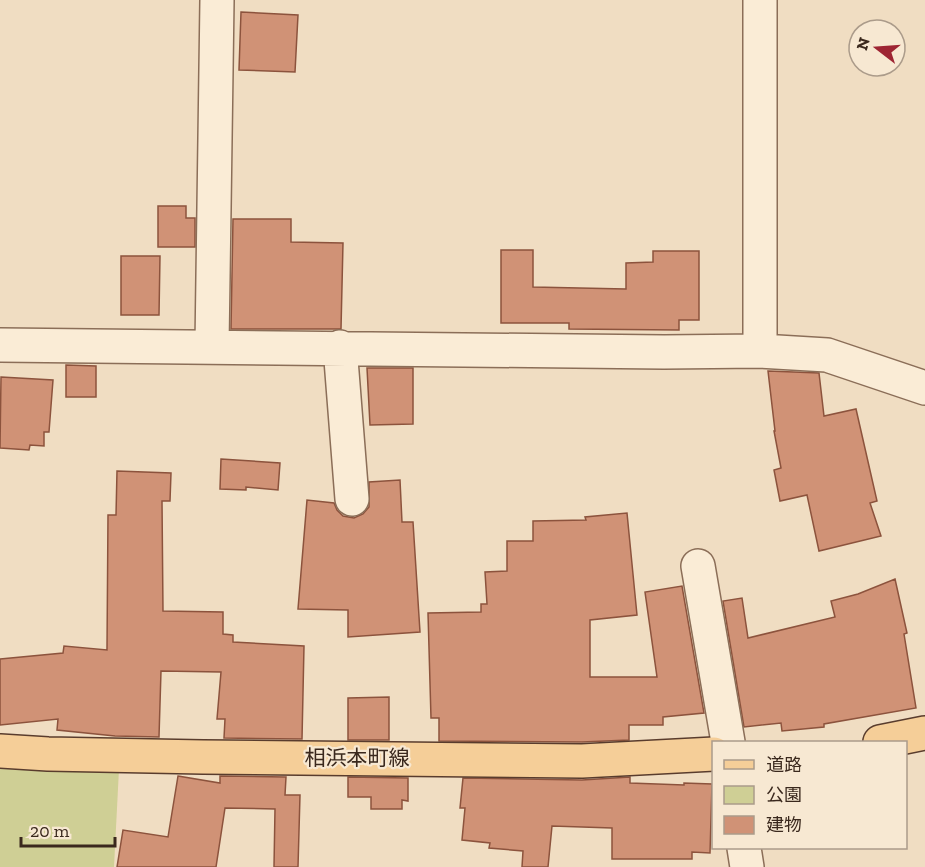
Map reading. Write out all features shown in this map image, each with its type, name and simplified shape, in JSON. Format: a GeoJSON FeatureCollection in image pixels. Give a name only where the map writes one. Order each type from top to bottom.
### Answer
{"type":"FeatureCollection","features":[{"type":"Feature","properties":{"kind":"main road"},"geometry":{"type":"LineString","coordinates":[[885,741],[925,733]]}},
{"type":"Feature","properties":{"kind":"main road","name":"相浜本町線"},"geometry":{"type":"LineString","coordinates":[[0,751],[203,757],[582,760],[712,754]]}},
{"type":"Feature","properties":{"kind":"street"},"geometry":{"type":"LineString","coordinates":[[212,346],[218,0]]}},
{"type":"Feature","properties":{"kind":"street"},"geometry":{"type":"LineString","coordinates":[[760,0],[760,351]]}},
{"type":"Feature","properties":{"kind":"street"},"geometry":{"type":"LineString","coordinates":[[0,345],[760,351],[827,355],[925,388]]}},
{"type":"Feature","properties":{"kind":"street"},"geometry":{"type":"LineString","coordinates":[[340,347],[352,499]]}},
{"type":"Feature","properties":{"kind":"street"},"geometry":{"type":"LineString","coordinates":[[698,566],[728,741]]}},
{"type":"Feature","properties":{"kind":"street"},"geometry":{"type":"LineString","coordinates":[[744,849],[747,867]]}},
{"type":"Feature","properties":{"kind":"green space"},"geometry":{"type":"Polygon","coordinates":[[[0,762],[119,769],[114,867],[0,867],[0,762]]]}},
{"type":"Feature","properties":{"kind":"building"},"geometry":{"type":"Polygon","coordinates":[[[241,12],[298,15],[295,72],[239,70],[241,12]]]}},
{"type":"Feature","properties":{"kind":"building"},"geometry":{"type":"Polygon","coordinates":[[[158,206],[186,206],[186,218],[195,218],[195,247],[158,247],[158,206]]]}},
{"type":"Feature","properties":{"kind":"building"},"geometry":{"type":"Polygon","coordinates":[[[233,219],[291,219],[291,242],[343,243],[341,329],[231,329],[233,219]]]}},
{"type":"Feature","properties":{"kind":"building"},"geometry":{"type":"Polygon","coordinates":[[[501,250],[533,250],[533,287],[626,289],[626,263],[653,262],[653,251],[699,251],[699,320],[679,320],[679,330],[569,329],[569,323],[501,323],[501,250]]]}},
{"type":"Feature","properties":{"kind":"building"},"geometry":{"type":"Polygon","coordinates":[[[121,256],[160,256],[159,315],[121,315],[121,256]]]}},
{"type":"Feature","properties":{"kind":"building"},"geometry":{"type":"Polygon","coordinates":[[[66,365],[96,366],[96,397],[66,397],[66,365]]]}},
{"type":"Feature","properties":{"kind":"building"},"geometry":{"type":"Polygon","coordinates":[[[367,368],[413,368],[413,424],[370,425],[367,368]]]}},
{"type":"Feature","properties":{"kind":"building"},"geometry":{"type":"Polygon","coordinates":[[[768,371],[819,373],[824,416],[856,409],[877,501],[870,503],[881,536],[819,551],[807,495],[780,501],[774,470],[781,468],[774,431],[768,371]]]}},
{"type":"Feature","properties":{"kind":"building"},"geometry":{"type":"Polygon","coordinates":[[[1,377],[53,380],[49,432],[44,432],[44,446],[30,445],[29,450],[0,448],[1,377]]]}},
{"type":"Feature","properties":{"kind":"building"},"geometry":{"type":"Polygon","coordinates":[[[221,459],[280,463],[278,490],[246,487],[246,490],[220,489],[221,459]]]}},
{"type":"Feature","properties":{"kind":"building"},"geometry":{"type":"Polygon","coordinates":[[[117,471],[171,473],[170,501],[162,501],[163,611],[223,612],[223,634],[233,635],[233,642],[304,646],[302,739],[224,738],[225,719],[217,719],[221,672],[161,671],[159,737],[115,736],[57,730],[58,719],[0,725],[0,659],[63,653],[64,646],[107,650],[108,515],[116,515],[117,471]]]}},
{"type":"Feature","properties":{"kind":"building"},"geometry":{"type":"Polygon","coordinates":[[[400,480],[402,522],[413,522],[420,632],[348,637],[348,610],[298,609],[307,500],[334,503],[343,516],[354,518],[363,514],[369,507],[369,482],[400,480]]]}},
{"type":"Feature","properties":{"kind":"building"},"geometry":{"type":"Polygon","coordinates":[[[627,513],[637,615],[590,620],[590,677],[657,677],[645,592],[682,586],[704,713],[663,717],[663,725],[629,725],[629,740],[439,741],[439,718],[431,718],[428,613],[481,612],[481,604],[487,604],[485,572],[507,571],[507,541],[533,541],[533,521],[586,520],[585,517],[627,513]]]}},
{"type":"Feature","properties":{"kind":"building"},"geometry":{"type":"Polygon","coordinates":[[[895,579],[907,633],[904,634],[916,708],[824,724],[824,727],[782,731],[781,723],[744,727],[723,601],[742,598],[748,638],[835,617],[831,601],[858,594],[895,579]]]}},
{"type":"Feature","properties":{"kind":"building"},"geometry":{"type":"Polygon","coordinates":[[[389,697],[389,740],[348,740],[348,698],[389,697]]]}},
{"type":"Feature","properties":{"kind":"building"},"geometry":{"type":"Polygon","coordinates":[[[178,776],[220,783],[220,776],[286,777],[285,795],[300,795],[298,867],[274,867],[275,809],[225,808],[216,867],[117,867],[123,830],[168,837],[178,776]]]}},
{"type":"Feature","properties":{"kind":"building"},"geometry":{"type":"Polygon","coordinates":[[[348,777],[408,778],[408,801],[402,800],[402,809],[371,809],[371,797],[348,797],[348,777]]]}},
{"type":"Feature","properties":{"kind":"building"},"geometry":{"type":"Polygon","coordinates":[[[630,777],[630,783],[712,784],[710,853],[692,852],[692,859],[612,859],[612,828],[552,826],[548,867],[522,867],[523,851],[489,848],[490,843],[462,840],[465,808],[460,808],[463,778],[582,780],[630,777]]]}}]}
